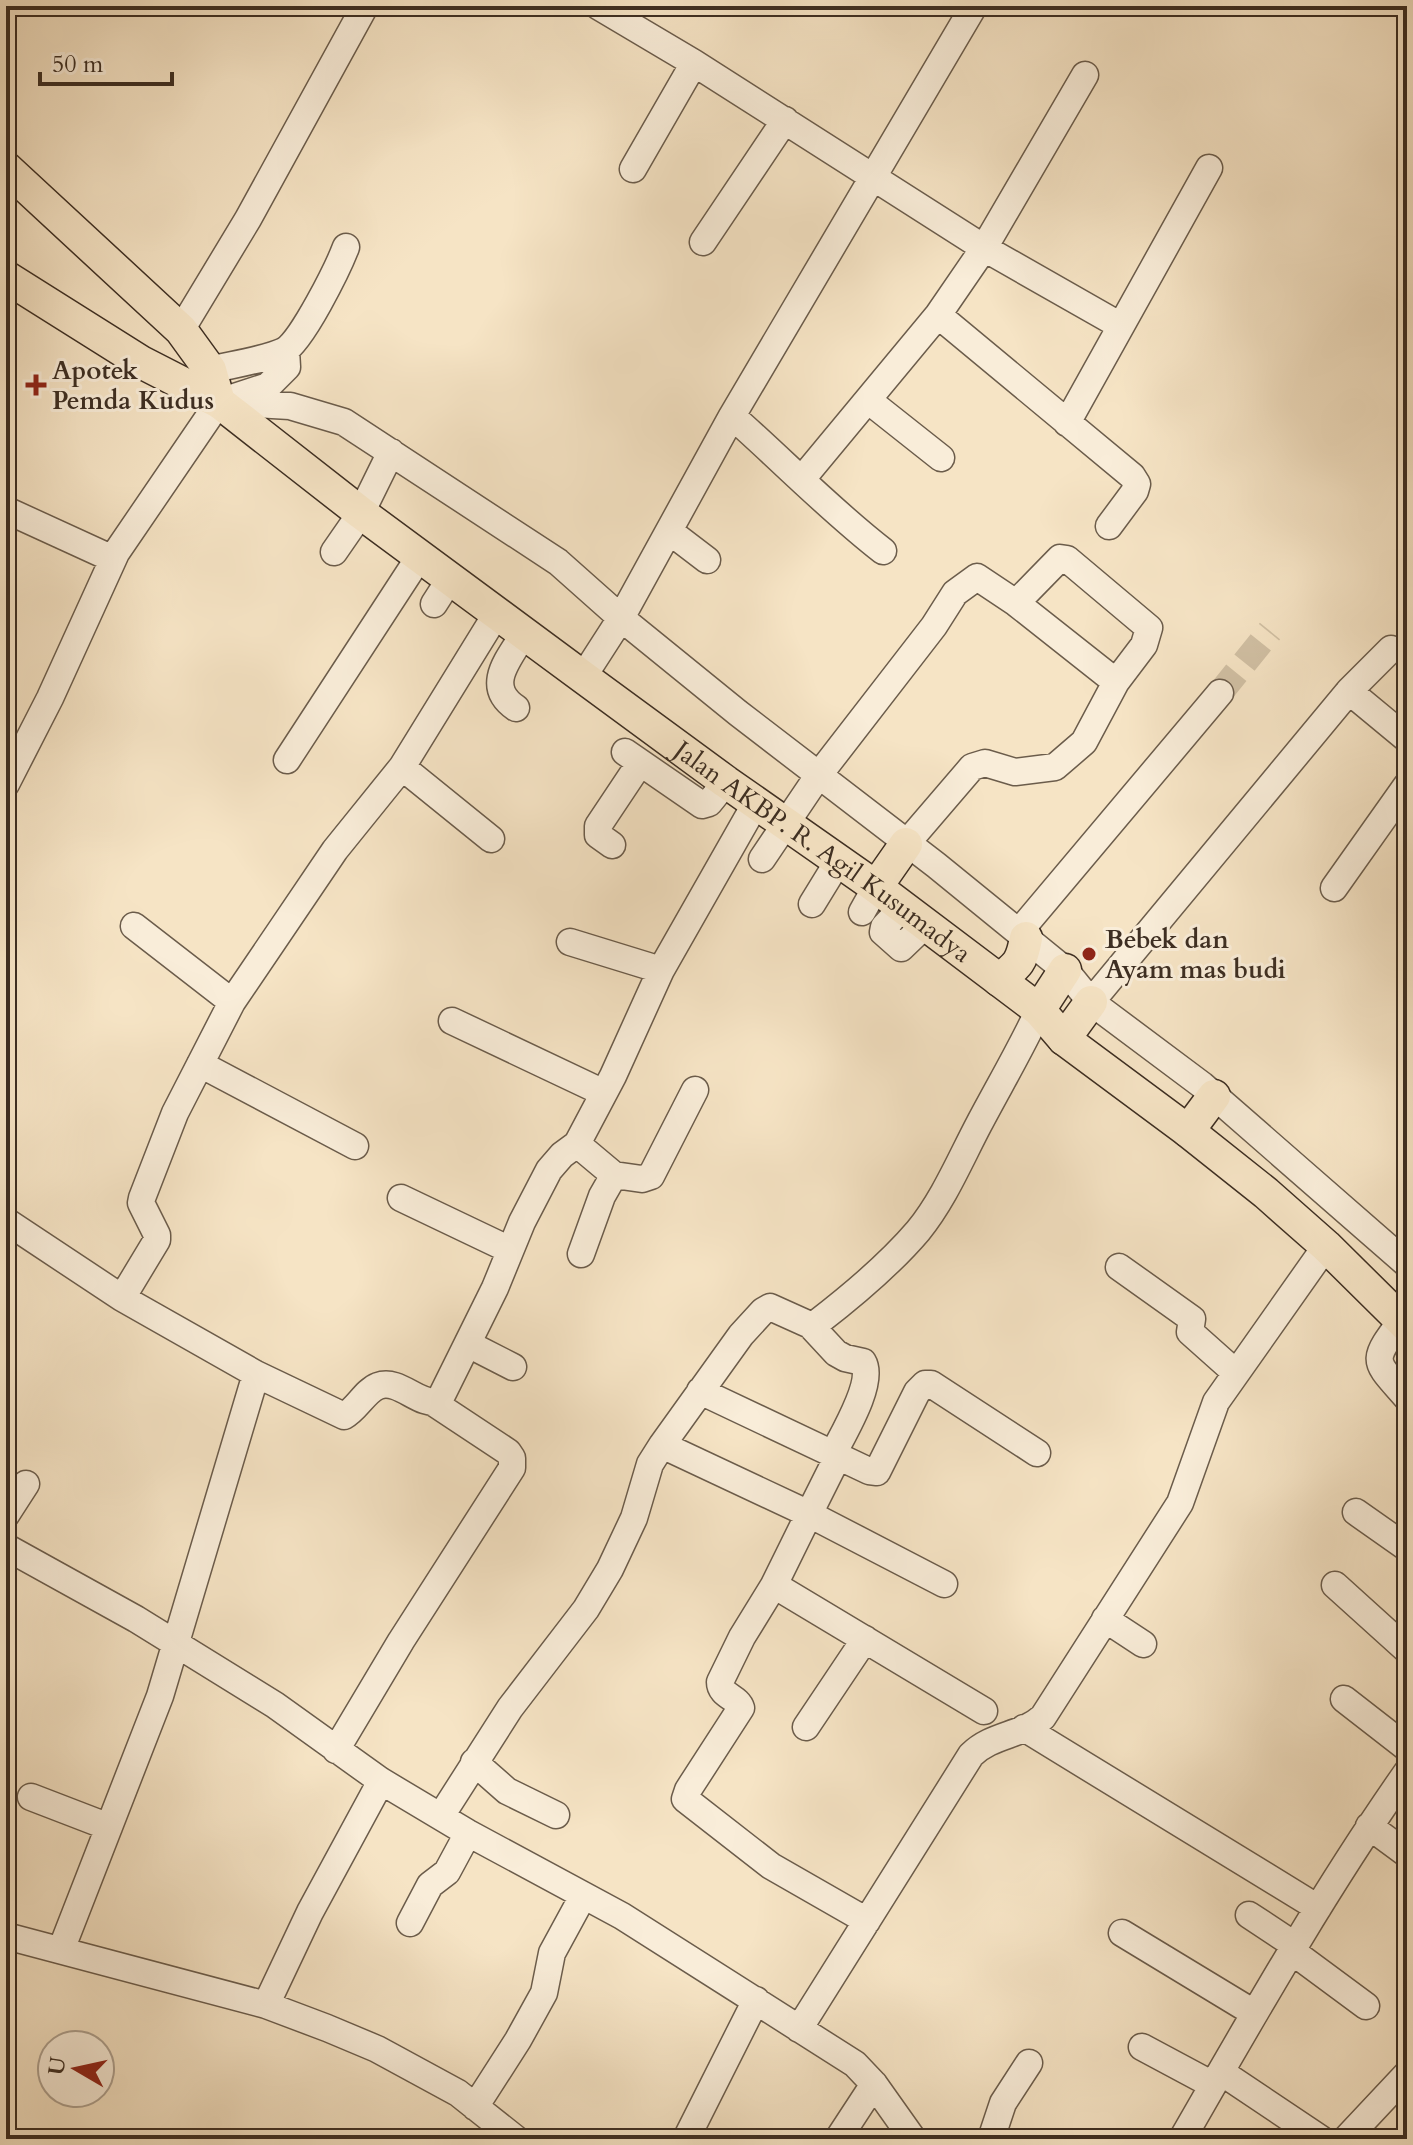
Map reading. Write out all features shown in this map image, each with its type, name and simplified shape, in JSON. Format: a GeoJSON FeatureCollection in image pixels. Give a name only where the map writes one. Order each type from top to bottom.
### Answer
{"type":"FeatureCollection","features":[{"type":"Feature","properties":{"kind":"main road"},"geometry":{"type":"LineString","coordinates":[[6,168],[181,330],[210,370],[219,402]]}},
{"type":"Feature","properties":{"kind":"main road","name":"Jalan AKBP. R. Agil Kusumadya"},"geometry":{"type":"LineString","coordinates":[[6,277],[141,362],[219,402],[420,556],[442,592],[497,613],[726,782],[839,860],[869,900],[914,916],[1039,1010],[1064,1039],[1188,1131],[1326,1246],[1404,1323]]}},
{"type":"Feature","properties":{"kind":"main road"},"geometry":{"type":"LineString","coordinates":[[869,900],[906,844]]}},
{"type":"Feature","properties":{"kind":"main road"},"geometry":{"type":"LineString","coordinates":[[999,980],[1023,957],[1022,935]]}},
{"type":"Feature","properties":{"kind":"main road"},"geometry":{"type":"LineString","coordinates":[[1039,1010],[1065,970]]}},
{"type":"Feature","properties":{"kind":"main road"},"geometry":{"type":"LineString","coordinates":[[1064,1039],[1091,1002]]}},
{"type":"Feature","properties":{"kind":"main road"},"geometry":{"type":"LineString","coordinates":[[1188,1131],[1214,1096]]}},
{"type":"Feature","properties":{"kind":"street"},"geometry":{"type":"LineString","coordinates":[[181,330],[248,219],[365,6]]}},
{"type":"Feature","properties":{"kind":"street"},"geometry":{"type":"LineString","coordinates":[[598,6],[785,120],[984,248],[1121,326]]}},
{"type":"Feature","properties":{"kind":"street"},"geometry":{"type":"LineString","coordinates":[[583,677],[621,618],[732,416],[974,6]]}},
{"type":"Feature","properties":{"kind":"street"},"geometry":{"type":"LineString","coordinates":[[633,169],[694,63]]}},
{"type":"Feature","properties":{"kind":"street"},"geometry":{"type":"LineString","coordinates":[[802,479],[938,315],[984,248],[1085,75]]}},
{"type":"Feature","properties":{"kind":"street"},"geometry":{"type":"LineString","coordinates":[[703,242],[785,120]]}},
{"type":"Feature","properties":{"kind":"street"},"geometry":{"type":"LineString","coordinates":[[1067,423],[1209,168]]}},
{"type":"Feature","properties":{"kind":"street"},"geometry":{"type":"LineString","coordinates":[[210,370],[286,350],[306,324],[336,268]]}},
{"type":"Feature","properties":{"kind":"street"},"geometry":{"type":"LineString","coordinates":[[938,315],[1132,476],[1137,484],[1135,491],[1109,526]]}},
{"type":"Feature","properties":{"kind":"street"},"geometry":{"type":"LineString","coordinates":[[6,784],[50,698],[113,559],[219,402],[268,386],[287,367],[286,350]]}},
{"type":"Feature","properties":{"kind":"street"},"geometry":{"type":"LineString","coordinates":[[869,401],[941,458]]}},
{"type":"Feature","properties":{"kind":"street"},"geometry":{"type":"LineString","coordinates":[[219,402],[301,408],[344,422],[558,562],[621,618],[1065,970],[1091,1002],[1214,1096],[1407,1264]]}},
{"type":"Feature","properties":{"kind":"street"},"geometry":{"type":"LineString","coordinates":[[732,416],[842,519],[883,551]]}},
{"type":"Feature","properties":{"kind":"street"},"geometry":{"type":"LineString","coordinates":[[334,552],[361,513],[391,452]]}},
{"type":"Feature","properties":{"kind":"street"},"geometry":{"type":"LineString","coordinates":[[6,510],[113,559]]}},
{"type":"Feature","properties":{"kind":"street"},"geometry":{"type":"LineString","coordinates":[[669,531],[707,560]]}},
{"type":"Feature","properties":{"kind":"street"},"geometry":{"type":"LineString","coordinates":[[287,760],[420,556]]}},
{"type":"Feature","properties":{"kind":"street"},"geometry":{"type":"LineString","coordinates":[[906,844],[972,767],[985,763],[1015,772],[1055,767],[1084,742],[1116,682],[1144,645],[1149,628],[1067,559],[1060,558],[1016,603]]}},
{"type":"Feature","properties":{"kind":"street"},"geometry":{"type":"LineString","coordinates":[[762,859],[818,776],[934,626],[955,593],[977,577],[1016,603],[1116,682]]}},
{"type":"Feature","properties":{"kind":"street"},"geometry":{"type":"LineString","coordinates":[[122,1298],[157,1240],[141,1203],[142,1198],[175,1113],[232,1002],[335,850],[402,767],[497,613]]}},
{"type":"Feature","properties":{"kind":"street"},"geometry":{"type":"LineString","coordinates":[[516,708],[504,700],[499,683],[507,661],[524,634]]}},
{"type":"Feature","properties":{"kind":"street"},"geometry":{"type":"LineString","coordinates":[[1091,1002],[1349,691],[1391,649]]}},
{"type":"Feature","properties":{"kind":"street"},"geometry":{"type":"LineString","coordinates":[[1349,691],[1407,739]]}},
{"type":"Feature","properties":{"kind":"street"},"geometry":{"type":"LineString","coordinates":[[1022,935],[1220,693]]}},
{"type":"Feature","properties":{"kind":"street"},"geometry":{"type":"LineString","coordinates":[[612,845],[598,835],[598,826],[633,758],[702,805],[709,803],[726,782]]}},
{"type":"Feature","properties":{"kind":"street"},"geometry":{"type":"LineString","coordinates":[[402,767],[491,839]]}},
{"type":"Feature","properties":{"kind":"street"},"geometry":{"type":"LineString","coordinates":[[1334,888],[1407,785]]}},
{"type":"Feature","properties":{"kind":"street"},"geometry":{"type":"LineString","coordinates":[[434,1403],[442,1396],[468,1344],[549,1170],[577,1144],[661,970],[756,803]]}},
{"type":"Feature","properties":{"kind":"street"},"geometry":{"type":"LineString","coordinates":[[812,904],[839,860]]}},
{"type":"Feature","properties":{"kind":"street"},"geometry":{"type":"LineString","coordinates":[[134,926],[232,1002]]}},
{"type":"Feature","properties":{"kind":"street"},"geometry":{"type":"LineString","coordinates":[[570,942],[661,970]]}},
{"type":"Feature","properties":{"kind":"street"},"geometry":{"type":"LineString","coordinates":[[810,1325],[858,1289],[918,1231],[942,1196],[989,1105],[1017,1059],[1039,1010]]}},
{"type":"Feature","properties":{"kind":"street"},"geometry":{"type":"LineString","coordinates":[[452,1021],[604,1093]]}},
{"type":"Feature","properties":{"kind":"street"},"geometry":{"type":"LineString","coordinates":[[200,1064],[355,1146]]}},
{"type":"Feature","properties":{"kind":"street"},"geometry":{"type":"LineString","coordinates":[[577,1144],[614,1175],[642,1179],[651,1176],[695,1090]]}},
{"type":"Feature","properties":{"kind":"street"},"geometry":{"type":"LineString","coordinates":[[581,1254],[602,1196],[614,1175]]}},
{"type":"Feature","properties":{"kind":"street"},"geometry":{"type":"LineString","coordinates":[[401,1198],[510,1250]]}},
{"type":"Feature","properties":{"kind":"street"},"geometry":{"type":"LineString","coordinates":[[6,1221],[122,1298],[256,1374],[344,1416],[374,1388],[382,1385],[406,1390],[434,1403],[508,1452],[512,1458],[512,1468],[408,1628],[336,1750]]}},
{"type":"Feature","properties":{"kind":"street"},"geometry":{"type":"LineString","coordinates":[[799,2029],[971,1755],[988,1741],[1033,1724],[1105,1619],[1180,1503],[1210,1414],[1326,1246]]}},
{"type":"Feature","properties":{"kind":"street"},"geometry":{"type":"LineString","coordinates":[[1119,1267],[1192,1319],[1190,1332],[1236,1373]]}},
{"type":"Feature","properties":{"kind":"street"},"geometry":{"type":"LineString","coordinates":[[441,1816],[510,1708],[586,1609],[627,1535],[650,1464],[662,1445],[741,1335],[767,1309],[775,1308],[810,1325],[836,1353],[863,1362],[867,1375],[809,1514],[720,1682],[723,1691],[741,1708],[685,1799],[771,1866],[867,1921]]}},
{"type":"Feature","properties":{"kind":"street"},"geometry":{"type":"LineString","coordinates":[[1404,1323],[1380,1349],[1378,1357],[1379,1365],[1407,1398]]}},
{"type":"Feature","properties":{"kind":"street"},"geometry":{"type":"LineString","coordinates":[[468,1344],[513,1367]]}},
{"type":"Feature","properties":{"kind":"street"},"geometry":{"type":"LineString","coordinates":[[61,1950],[160,1696],[256,1374]]}},
{"type":"Feature","properties":{"kind":"street"},"geometry":{"type":"LineString","coordinates":[[700,1391],[869,1471],[877,1472],[917,1392],[928,1383],[1037,1453]]}},
{"type":"Feature","properties":{"kind":"street"},"geometry":{"type":"LineString","coordinates":[[662,1445],[809,1514],[944,1584]]}},
{"type":"Feature","properties":{"kind":"street"},"geometry":{"type":"LineString","coordinates":[[6,1515],[26,1484]]}},
{"type":"Feature","properties":{"kind":"street"},"geometry":{"type":"LineString","coordinates":[[1356,1512],[1407,1548]]}},
{"type":"Feature","properties":{"kind":"street"},"geometry":{"type":"LineString","coordinates":[[6,1547],[105,1600],[275,1705],[381,1781],[468,1833],[622,1916],[855,2064],[874,2084],[913,2139]]}},
{"type":"Feature","properties":{"kind":"street"},"geometry":{"type":"LineString","coordinates":[[774,1585],[984,1711]]}},
{"type":"Feature","properties":{"kind":"street"},"geometry":{"type":"LineString","coordinates":[[1335,1585],[1407,1650]]}},
{"type":"Feature","properties":{"kind":"street"},"geometry":{"type":"LineString","coordinates":[[1105,1619],[1143,1644]]}},
{"type":"Feature","properties":{"kind":"street"},"geometry":{"type":"LineString","coordinates":[[806,1727],[865,1639]]}},
{"type":"Feature","properties":{"kind":"street"},"geometry":{"type":"LineString","coordinates":[[1344,1699],[1406,1746]]}},
{"type":"Feature","properties":{"kind":"street"},"geometry":{"type":"LineString","coordinates":[[1033,1724],[1318,1908]]}},
{"type":"Feature","properties":{"kind":"street"},"geometry":{"type":"LineString","coordinates":[[474,1762],[507,1791],[556,1815]]}},
{"type":"Feature","properties":{"kind":"street"},"geometry":{"type":"LineString","coordinates":[[1182,2139],[1318,1908],[1407,1772]]}},
{"type":"Feature","properties":{"kind":"street"},"geometry":{"type":"LineString","coordinates":[[266,2005],[310,1912],[381,1781]]}},
{"type":"Feature","properties":{"kind":"street"},"geometry":{"type":"LineString","coordinates":[[31,1797],[109,1827]]}},
{"type":"Feature","properties":{"kind":"street"},"geometry":{"type":"LineString","coordinates":[[1369,1826],[1407,1854]]}},
{"type":"Feature","properties":{"kind":"street"},"geometry":{"type":"LineString","coordinates":[[410,1923],[430,1885],[447,1872],[468,1833]]}},
{"type":"Feature","properties":{"kind":"street"},"geometry":{"type":"LineString","coordinates":[[475,2107],[544,1993],[552,1953],[583,1896]]}},
{"type":"Feature","properties":{"kind":"street"},"geometry":{"type":"LineString","coordinates":[[1249,1915],[1366,2006]]}},
{"type":"Feature","properties":{"kind":"street"},"geometry":{"type":"LineString","coordinates":[[1122,1933],[1254,2013]]}},
{"type":"Feature","properties":{"kind":"street"},"geometry":{"type":"LineString","coordinates":[[6,1936],[266,2005],[377,2049],[458,2093],[516,2139]]}},
{"type":"Feature","properties":{"kind":"street"},"geometry":{"type":"LineString","coordinates":[[686,2139],[756,2000]]}},
{"type":"Feature","properties":{"kind":"street"},"geometry":{"type":"LineString","coordinates":[[1142,2047],[1217,2078],[1321,2139]]}},
{"type":"Feature","properties":{"kind":"street"},"geometry":{"type":"LineString","coordinates":[[991,2139],[1003,2103],[1029,2063]]}},
{"type":"Feature","properties":{"kind":"street"},"geometry":{"type":"LineString","coordinates":[[1346,2139],[1407,2074]]}},
{"type":"Feature","properties":{"kind":"street"},"geometry":{"type":"LineString","coordinates":[[838,2139],[874,2084]]}},
{"type":"Feature","properties":{"kind":"tunnel"},"geometry":{"type":"LineString","coordinates":[[1220,693],[1270,631]]}},
{"type":"Feature","properties":{"kind":"place","name":"Apotek Pemda Kudus"},"geometry":{"type":"Point","coordinates":[36,385]}},
{"type":"Feature","properties":{"kind":"place","name":"Bebek dan Ayam mas budi"},"geometry":{"type":"Point","coordinates":[1089,954]}}]}
